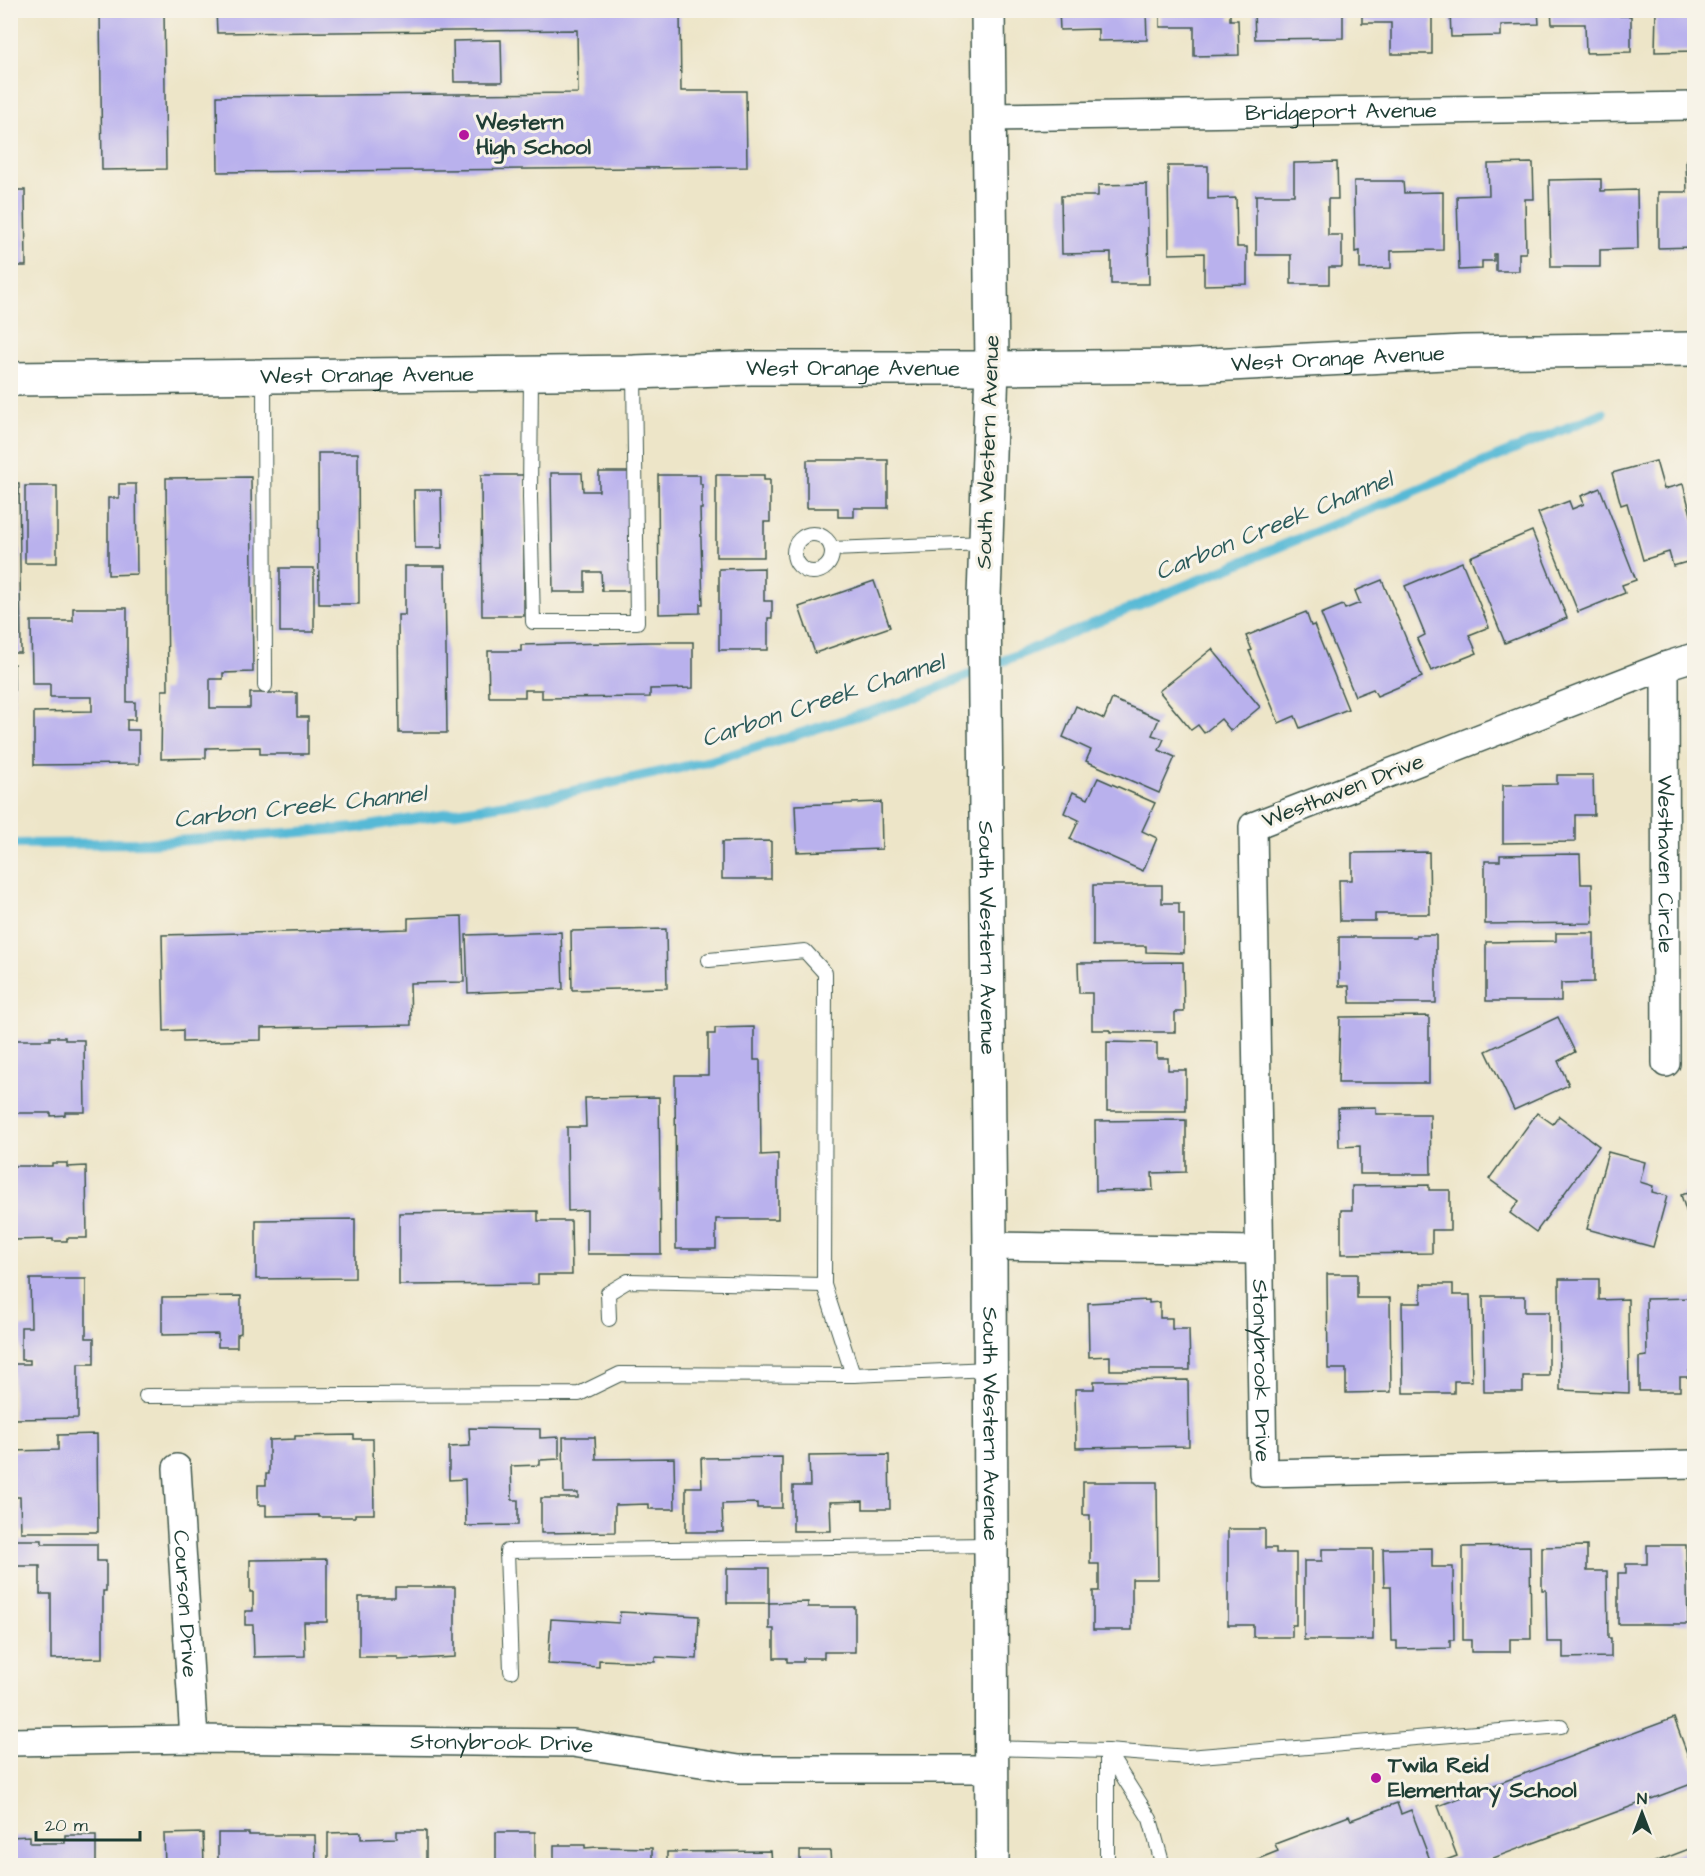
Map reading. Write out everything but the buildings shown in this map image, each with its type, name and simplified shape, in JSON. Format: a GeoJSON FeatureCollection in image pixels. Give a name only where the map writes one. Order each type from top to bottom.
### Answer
{"type":"FeatureCollection","features":[{"type":"Feature","properties":{"kind":"street","name":"South Western Avenue"},"geometry":{"type":"LineString","coordinates":[[988,10],[992,368],[984,543],[984,597],[990,1246],[992,1866]]}},
{"type":"Feature","properties":{"kind":"street","name":"Bridgeport Avenue"},"geometry":{"type":"LineString","coordinates":[[989,117],[1695,106]]}},
{"type":"Feature","properties":{"kind":"street","name":"West Orange Avenue"},"geometry":{"type":"LineString","coordinates":[[10,379],[634,372],[751,368],[1191,366],[1464,352],[1695,349]]}},
{"type":"Feature","properties":{"kind":"street","name":"Westhaven Drive"},"geometry":{"type":"LineString","coordinates":[[1258,1250],[1253,826],[1665,666],[1695,657]]}},
{"type":"Feature","properties":{"kind":"street","name":"Westhaven Circle"},"geometry":{"type":"LineString","coordinates":[[1665,666],[1666,1063]]}},
{"type":"Feature","properties":{"kind":"street","name":"Stonybrook Drive"},"geometry":{"type":"LineString","coordinates":[[990,1246],[1258,1250],[1263,1473],[1695,1464]]}},
{"type":"Feature","properties":{"kind":"street","name":"Courson Drive"},"geometry":{"type":"LineString","coordinates":[[177,1468],[194,1739]]}},
{"type":"Feature","properties":{"kind":"street","name":"Stonybrook Drive"},"geometry":{"type":"LineString","coordinates":[[10,1743],[194,1739],[573,1743],[739,1769],[990,1759]]}},
{"type":"Feature","properties":{"kind":"lane"},"geometry":{"type":"LineString","coordinates":[[531,373],[530,497],[533,622],[637,622],[634,372]]}},
{"type":"Feature","properties":{"kind":"lane"},"geometry":{"type":"LineString","coordinates":[[264,375],[265,686]]}},
{"type":"Feature","properties":{"kind":"lane"},"geometry":{"type":"LineString","coordinates":[[832,549],[984,543]]}},
{"type":"Feature","properties":{"kind":"lane"},"geometry":{"type":"LineString","coordinates":[[709,960],[805,951],[825,973],[824,1285],[853,1375]]}},
{"type":"Feature","properties":{"kind":"lane"},"geometry":{"type":"LineString","coordinates":[[609,1319],[608,1293],[628,1281],[824,1285]]}},
{"type":"Feature","properties":{"kind":"lane"},"geometry":{"type":"LineString","coordinates":[[146,1396],[579,1394],[620,1374],[853,1375],[990,1369]]}},
{"type":"Feature","properties":{"kind":"lane"},"geometry":{"type":"LineString","coordinates":[[511,1671],[507,1551],[990,1545]]}},
{"type":"Feature","properties":{"kind":"lane"},"geometry":{"type":"LineString","coordinates":[[990,1759],[1107,1751],[1188,1757],[1561,1726]]}},
{"type":"Feature","properties":{"kind":"lane"},"geometry":{"type":"LineString","coordinates":[[1107,1751],[1107,1866]]}},
{"type":"Feature","properties":{"kind":"lane"},"geometry":{"type":"LineString","coordinates":[[1107,1751],[1150,1819],[1163,1866]]}},
{"type":"Feature","properties":{"kind":"waterway","name":"Carbon Creek Channel"},"geometry":{"type":"LineString","coordinates":[[10,844],[148,843],[357,828],[537,799],[711,761],[911,699],[1603,413]]}},
{"type":"Feature","properties":{"kind":"place","name":"Western High School"},"geometry":{"type":"Point","coordinates":[464,135]}},
{"type":"Feature","properties":{"kind":"place","name":"Twila Reid Elementary School"},"geometry":{"type":"Point","coordinates":[1376,1778]}}]}
